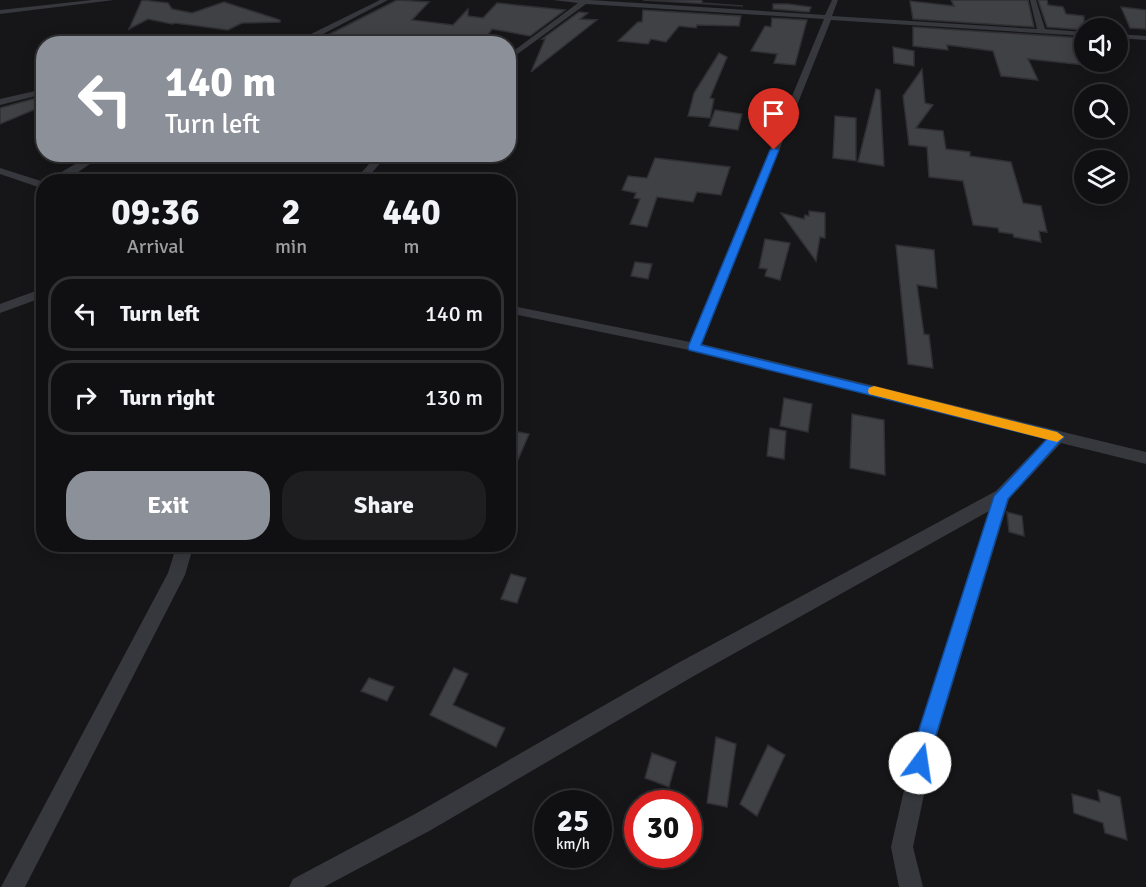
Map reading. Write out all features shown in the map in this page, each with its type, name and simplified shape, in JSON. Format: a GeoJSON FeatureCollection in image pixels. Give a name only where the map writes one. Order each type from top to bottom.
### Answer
{"type":"FeatureCollection","features":[{"type":"Feature","properties":{"kind":"street"},"geometry":{"type":"LineString","coordinates":[[0,12],[111,0]]}},
{"type":"Feature","properties":{"kind":"street"},"geometry":{"type":"LineString","coordinates":[[312,36],[385,0]]}},
{"type":"Feature","properties":{"kind":"street"},"geometry":{"type":"LineString","coordinates":[[556,0],[828,20],[1074,34]]}},
{"type":"Feature","properties":{"kind":"street"},"geometry":{"type":"LineString","coordinates":[[694,347],[835,0]]}},
{"type":"Feature","properties":{"kind":"street"},"geometry":{"type":"LineString","coordinates":[[1033,0],[1042,32]]}},
{"type":"Feature","properties":{"kind":"street"},"geometry":{"type":"LineString","coordinates":[[516,53],[586,1]]}},
{"type":"Feature","properties":{"kind":"street"},"geometry":{"type":"LineString","coordinates":[[1128,37],[1146,38]]}},
{"type":"Feature","properties":{"kind":"street"},"geometry":{"type":"LineString","coordinates":[[0,102],[36,93]]}},
{"type":"Feature","properties":{"kind":"street"},"geometry":{"type":"LineString","coordinates":[[66,174],[86,162]]}},
{"type":"Feature","properties":{"kind":"street"},"geometry":{"type":"LineString","coordinates":[[365,174],[377,162]]}},
{"type":"Feature","properties":{"kind":"street"},"geometry":{"type":"LineString","coordinates":[[0,171],[36,183]]}},
{"type":"Feature","properties":{"kind":"street"},"geometry":{"type":"LineString","coordinates":[[0,309],[36,295]]}},
{"type":"Feature","properties":{"kind":"street"},"geometry":{"type":"LineString","coordinates":[[516,311],[694,347],[1146,458]]}},
{"type":"Feature","properties":{"kind":"street"},"geometry":{"type":"LineString","coordinates":[[301,887],[423,822],[685,670],[1002,496],[1057,437]]}},
{"type":"Feature","properties":{"kind":"street"},"geometry":{"type":"LineString","coordinates":[[911,887],[902,847],[925,742],[1002,496]]}},
{"type":"Feature","properties":{"kind":"street"},"geometry":{"type":"LineString","coordinates":[[12,887],[176,575],[183,552]]}},
{"type":"Feature","properties":{"kind":"building"},"geometry":{"type":"Polygon","coordinates":[[[142,0],[168,3],[172,9],[192,13],[224,2],[280,20],[280,22],[242,23],[228,30],[148,19],[129,29],[142,0]]]}},
{"type":"Feature","properties":{"kind":"building"},"geometry":{"type":"Polygon","coordinates":[[[397,0],[429,2],[412,20],[453,25],[468,9],[468,16],[483,18],[497,3],[565,10],[530,36],[492,29],[487,36],[328,35],[397,0]]]}},
{"type":"Feature","properties":{"kind":"building"},"geometry":{"type":"Polygon","coordinates":[[[643,0],[702,0],[702,3],[743,6],[643,0]]]}},
{"type":"Feature","properties":{"kind":"building"},"geometry":{"type":"Polygon","coordinates":[[[951,0],[1028,0],[1034,27],[913,19],[910,1],[954,6],[951,0]]]}},
{"type":"Feature","properties":{"kind":"building"},"geometry":{"type":"Polygon","coordinates":[[[1038,0],[1047,0],[1048,5],[1063,7],[1066,14],[1084,16],[1084,18],[1074,18],[1074,29],[1047,27],[1038,0]]]}},
{"type":"Feature","properties":{"kind":"building"},"geometry":{"type":"Polygon","coordinates":[[[773,4],[811,7],[809,12],[773,9],[773,4]]]}},
{"type":"Feature","properties":{"kind":"building"},"geometry":{"type":"Polygon","coordinates":[[[1121,7],[1146,10],[1146,29],[1130,28],[1128,18],[1126,18],[1121,7]]]}},
{"type":"Feature","properties":{"kind":"building"},"geometry":{"type":"Polygon","coordinates":[[[643,10],[741,16],[739,26],[697,25],[696,28],[679,26],[666,42],[651,39],[648,44],[618,41],[638,22],[642,22],[643,10]]]}},
{"type":"Feature","properties":{"kind":"building"},"geometry":{"type":"Polygon","coordinates":[[[579,12],[588,13],[580,19],[597,20],[531,72],[545,39],[542,39],[579,12]]]}},
{"type":"Feature","properties":{"kind":"building"},"geometry":{"type":"Polygon","coordinates":[[[772,18],[807,20],[795,65],[774,63],[777,54],[751,51],[765,26],[771,27],[772,18]]]}},
{"type":"Feature","properties":{"kind":"building"},"geometry":{"type":"Polygon","coordinates":[[[913,27],[1074,37],[1074,64],[1028,59],[1038,80],[1001,76],[993,51],[947,45],[948,50],[913,46],[913,27]]]}},
{"type":"Feature","properties":{"kind":"building"},"geometry":{"type":"Polygon","coordinates":[[[893,47],[914,51],[914,66],[894,63],[893,47]]]}},
{"type":"Feature","properties":{"kind":"building"},"geometry":{"type":"Polygon","coordinates":[[[719,53],[727,57],[710,98],[714,99],[710,118],[688,116],[694,93],[719,53]]]}},
{"type":"Feature","properties":{"kind":"building"},"geometry":{"type":"Polygon","coordinates":[[[922,69],[925,103],[933,105],[916,128],[943,131],[946,149],[970,152],[970,156],[1011,162],[1023,203],[1041,206],[1047,232],[1039,231],[1041,242],[1014,237],[1013,234],[999,232],[998,228],[973,225],[963,181],[929,177],[927,147],[909,145],[903,96],[922,69]]]}},
{"type":"Feature","properties":{"kind":"building"},"geometry":{"type":"Polygon","coordinates":[[[876,89],[880,90],[884,166],[858,162],[876,89]]]}},
{"type":"Feature","properties":{"kind":"building"},"geometry":{"type":"Polygon","coordinates":[[[36,98],[36,109],[0,124],[0,108],[36,98]]]}},
{"type":"Feature","properties":{"kind":"building"},"geometry":{"type":"Polygon","coordinates":[[[715,110],[742,114],[738,130],[709,126],[715,110]]]}},
{"type":"Feature","properties":{"kind":"building"},"geometry":{"type":"Polygon","coordinates":[[[835,116],[856,118],[856,161],[833,158],[835,116]]]}},
{"type":"Feature","properties":{"kind":"building"},"geometry":{"type":"Polygon","coordinates":[[[655,158],[730,167],[721,195],[697,192],[693,202],[657,197],[647,227],[630,224],[640,199],[634,198],[636,193],[622,190],[628,176],[647,178],[655,158]]]}},
{"type":"Feature","properties":{"kind":"building"},"geometry":{"type":"Polygon","coordinates":[[[809,211],[825,213],[825,238],[820,237],[816,261],[781,213],[804,219],[805,215],[809,216],[809,211]]]}},
{"type":"Feature","properties":{"kind":"building"},"geometry":{"type":"Polygon","coordinates":[[[765,239],[790,243],[780,280],[765,276],[767,269],[759,268],[765,239]]]}},
{"type":"Feature","properties":{"kind":"building"},"geometry":{"type":"Polygon","coordinates":[[[896,245],[934,250],[937,288],[917,285],[924,334],[929,335],[933,368],[908,364],[896,245]]]}},
{"type":"Feature","properties":{"kind":"building"},"geometry":{"type":"Polygon","coordinates":[[[635,262],[652,264],[648,279],[631,276],[635,262]]]}},
{"type":"Feature","properties":{"kind":"building"},"geometry":{"type":"Polygon","coordinates":[[[784,398],[812,404],[808,432],[780,426],[784,398]]]}},
{"type":"Feature","properties":{"kind":"building"},"geometry":{"type":"Polygon","coordinates":[[[852,414],[884,420],[885,475],[850,468],[852,414]]]}},
{"type":"Feature","properties":{"kind":"building"},"geometry":{"type":"Polygon","coordinates":[[[770,428],[786,431],[784,459],[767,456],[770,428]]]}},
{"type":"Feature","properties":{"kind":"building"},"geometry":{"type":"Polygon","coordinates":[[[516,431],[529,434],[516,464],[516,431]]]}},
{"type":"Feature","properties":{"kind":"building"},"geometry":{"type":"Polygon","coordinates":[[[1007,512],[1022,516],[1024,536],[1009,532],[1007,512]]]}},
{"type":"Feature","properties":{"kind":"building"},"geometry":{"type":"Polygon","coordinates":[[[511,574],[526,578],[517,603],[501,599],[511,574]]]}},
{"type":"Feature","properties":{"kind":"building"},"geometry":{"type":"Polygon","coordinates":[[[454,668],[468,674],[453,705],[505,728],[496,747],[430,715],[454,668]]]}},
{"type":"Feature","properties":{"kind":"building"},"geometry":{"type":"Polygon","coordinates":[[[369,678],[394,687],[387,701],[361,691],[369,678]]]}},
{"type":"Feature","properties":{"kind":"building"},"geometry":{"type":"Polygon","coordinates":[[[716,737],[736,744],[727,807],[707,803],[716,737]]]}},
{"type":"Feature","properties":{"kind":"building"},"geometry":{"type":"Polygon","coordinates":[[[768,745],[785,755],[757,816],[740,804],[768,745]]]}},
{"type":"Feature","properties":{"kind":"building"},"geometry":{"type":"Polygon","coordinates":[[[652,753],[676,762],[669,787],[645,778],[652,753]]]}},
{"type":"Feature","properties":{"kind":"building"},"geometry":{"type":"Polygon","coordinates":[[[1098,790],[1120,797],[1127,840],[1105,833],[1103,823],[1074,813],[1072,794],[1100,802],[1098,790]]]}},
{"type":"Feature","properties":{"kind":"slow traffic"},"geometry":{"type":"LineString","coordinates":[[874,391],[1057,437]]}},
{"type":"Feature","properties":{"kind":"route"},"geometry":{"type":"LineString","coordinates":[[774,150],[694,347],[1057,437],[1002,496],[920,763]]}}]}
